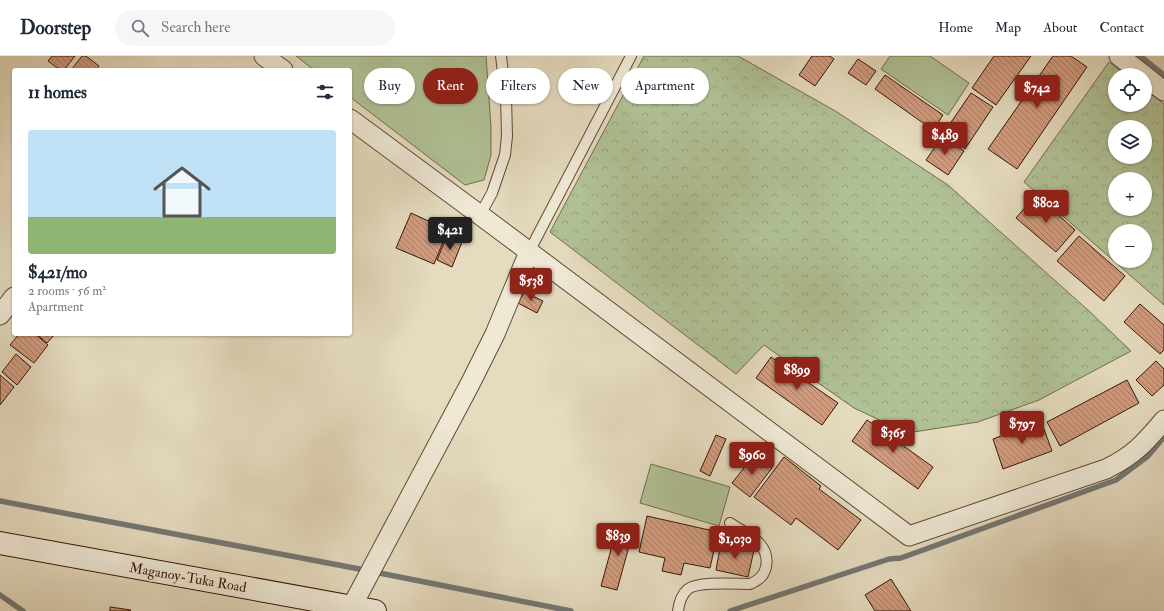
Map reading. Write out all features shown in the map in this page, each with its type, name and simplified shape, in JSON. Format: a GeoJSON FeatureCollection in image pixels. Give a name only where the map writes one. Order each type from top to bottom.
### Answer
{"type":"FeatureCollection","features":[{"type":"Feature","properties":{"kind":"main road","name":"Maganoy-Tuka Road"},"geometry":{"type":"LineString","coordinates":[[0,543],[375,611]]}},
{"type":"Feature","properties":{"kind":"street"},"geometry":{"type":"LineString","coordinates":[[264,56],[280,68]]}},
{"type":"Feature","properties":{"kind":"street"},"geometry":{"type":"LineString","coordinates":[[1119,56],[1134,68]]}},
{"type":"Feature","properties":{"kind":"street"},"geometry":{"type":"LineString","coordinates":[[1152,82],[1164,91]]}},
{"type":"Feature","properties":{"kind":"street"},"geometry":{"type":"LineString","coordinates":[[352,120],[909,536],[1106,469],[1123,461],[1138,449],[1164,420]]}},
{"type":"Feature","properties":{"kind":"street"},"geometry":{"type":"LineString","coordinates":[[352,606],[495,334],[529,252]]}},
{"type":"Feature","properties":{"kind":"lane"},"geometry":{"type":"LineString","coordinates":[[480,215],[492,193],[505,155],[507,136],[506,97],[501,56]]}},
{"type":"Feature","properties":{"kind":"lane"},"geometry":{"type":"LineString","coordinates":[[529,252],[631,56]]}},
{"type":"Feature","properties":{"kind":"lane"},"geometry":{"type":"LineString","coordinates":[[678,611],[680,599],[688,589],[694,586],[702,584],[750,584],[757,581],[765,572],[768,559],[764,548],[730,523]]}},
{"type":"Feature","properties":{"kind":"green space"},"geometry":{"type":"Polygon","coordinates":[[[296,56],[486,56],[486,104],[489,104],[491,155],[484,180],[465,185],[352,99],[352,68],[311,68],[296,56]]]}},
{"type":"Feature","properties":{"kind":"green space"},"geometry":{"type":"Polygon","coordinates":[[[644,56],[738,56],[837,112],[948,185],[1089,311],[1131,351],[1039,400],[978,422],[907,433],[854,408],[764,345],[736,374],[550,232],[621,99],[621,104],[709,104],[709,68],[638,68],[644,56]]]}},
{"type":"Feature","properties":{"kind":"green space"},"geometry":{"type":"Polygon","coordinates":[[[890,56],[930,56],[969,83],[948,115],[881,69],[890,56]]]}},
{"type":"Feature","properties":{"kind":"green space"},"geometry":{"type":"Polygon","coordinates":[[[1109,62],[1117,68],[1108,68],[1108,112],[1152,112],[1152,95],[1164,104],[1164,305],[1122,268],[1152,268],[1152,224],[1108,224],[1108,256],[1024,182],[1109,62]]]}},
{"type":"Feature","properties":{"kind":"green space"},"geometry":{"type":"Polygon","coordinates":[[[651,464],[730,487],[719,526],[640,503],[651,464]]]}},
{"type":"Feature","properties":{"kind":"building"},"geometry":{"type":"Polygon","coordinates":[[[52,56],[75,56],[66,68],[57,68],[48,61],[52,56]]]}},
{"type":"Feature","properties":{"kind":"building"},"geometry":{"type":"Polygon","coordinates":[[[82,56],[86,56],[99,66],[98,68],[73,68],[82,56]]]}},
{"type":"Feature","properties":{"kind":"building"},"geometry":{"type":"Polygon","coordinates":[[[812,56],[830,56],[834,59],[815,86],[799,75],[812,56]]]}},
{"type":"Feature","properties":{"kind":"building"},"geometry":{"type":"Polygon","coordinates":[[[994,56],[1031,56],[996,105],[972,88],[994,56]]]}},
{"type":"Feature","properties":{"kind":"building"},"geometry":{"type":"Polygon","coordinates":[[[1053,56],[1071,56],[1087,67],[1017,169],[988,149],[1053,56]]]}},
{"type":"Feature","properties":{"kind":"building"},"geometry":{"type":"Polygon","coordinates":[[[858,59],[876,71],[866,85],[848,73],[858,59]]]}},
{"type":"Feature","properties":{"kind":"building"},"geometry":{"type":"Polygon","coordinates":[[[885,75],[943,115],[933,130],[875,89],[885,75]]]}},
{"type":"Feature","properties":{"kind":"building"},"geometry":{"type":"Polygon","coordinates":[[[971,93],[993,107],[965,149],[943,134],[971,93]]]}},
{"type":"Feature","properties":{"kind":"building"},"geometry":{"type":"Polygon","coordinates":[[[942,137],[964,151],[948,175],[926,160],[942,137]]]}},
{"type":"Feature","properties":{"kind":"building"},"geometry":{"type":"Polygon","coordinates":[[[1036,195],[1075,230],[1056,252],[1016,218],[1036,195]]]}},
{"type":"Feature","properties":{"kind":"building"},"geometry":{"type":"Polygon","coordinates":[[[411,213],[448,230],[434,264],[396,248],[411,213]]]}},
{"type":"Feature","properties":{"kind":"building"},"geometry":{"type":"Polygon","coordinates":[[[447,236],[462,242],[452,267],[437,260],[447,236]]]}},
{"type":"Feature","properties":{"kind":"building"},"geometry":{"type":"Polygon","coordinates":[[[1079,236],[1108,261],[1108,268],[1116,268],[1125,276],[1104,301],[1057,261],[1079,236]]]}},
{"type":"Feature","properties":{"kind":"building"},"geometry":{"type":"Polygon","coordinates":[[[524,292],[543,301],[537,313],[518,303],[524,292]]]}},
{"type":"Feature","properties":{"kind":"building"},"geometry":{"type":"Polygon","coordinates":[[[1140,304],[1164,325],[1164,350],[1160,354],[1124,322],[1140,304]]]}},
{"type":"Feature","properties":{"kind":"building"},"geometry":{"type":"Polygon","coordinates":[[[17,336],[37,336],[48,345],[34,363],[10,345],[17,336]]]}},
{"type":"Feature","properties":{"kind":"building"},"geometry":{"type":"Polygon","coordinates":[[[38,336],[53,336],[47,343],[38,336]]]}},
{"type":"Feature","properties":{"kind":"building"},"geometry":{"type":"Polygon","coordinates":[[[16,354],[31,367],[17,385],[2,372],[16,354]]]}},
{"type":"Feature","properties":{"kind":"building"},"geometry":{"type":"Polygon","coordinates":[[[771,357],[838,403],[822,425],[756,378],[771,357]]]}},
{"type":"Feature","properties":{"kind":"building"},"geometry":{"type":"Polygon","coordinates":[[[1156,361],[1164,369],[1164,385],[1152,396],[1136,380],[1156,361]]]}},
{"type":"Feature","properties":{"kind":"building"},"geometry":{"type":"Polygon","coordinates":[[[0,375],[14,387],[0,405],[0,375]]]}},
{"type":"Feature","properties":{"kind":"building"},"geometry":{"type":"Polygon","coordinates":[[[1127,380],[1139,403],[1060,446],[1047,422],[1127,380]]]}},
{"type":"Feature","properties":{"kind":"building"},"geometry":{"type":"Polygon","coordinates":[[[867,420],[933,467],[918,489],[852,441],[867,420]]]}},
{"type":"Feature","properties":{"kind":"building"},"geometry":{"type":"Polygon","coordinates":[[[1041,421],[1052,451],[1003,469],[993,439],[1041,421]]]}},
{"type":"Feature","properties":{"kind":"building"},"geometry":{"type":"Polygon","coordinates":[[[716,435],[726,439],[710,476],[700,471],[716,435]]]}},
{"type":"Feature","properties":{"kind":"building"},"geometry":{"type":"Polygon","coordinates":[[[755,454],[772,468],[750,497],[732,483],[755,454]]]}},
{"type":"Feature","properties":{"kind":"building"},"geometry":{"type":"Polygon","coordinates":[[[784,457],[821,486],[819,489],[861,520],[838,550],[796,518],[791,525],[754,497],[784,457]]]}},
{"type":"Feature","properties":{"kind":"building"},"geometry":{"type":"Polygon","coordinates":[[[647,516],[718,532],[710,568],[684,563],[681,575],[662,571],[665,558],[639,552],[647,516]]]}},
{"type":"Feature","properties":{"kind":"building"},"geometry":{"type":"Polygon","coordinates":[[[618,524],[634,528],[617,590],[601,586],[618,524]]]}},
{"type":"Feature","properties":{"kind":"building"},"geometry":{"type":"Polygon","coordinates":[[[721,543],[754,550],[748,577],[716,570],[721,543]]]}},
{"type":"Feature","properties":{"kind":"building"},"geometry":{"type":"Polygon","coordinates":[[[891,579],[911,611],[875,611],[865,595],[891,579]]]}},
{"type":"Feature","properties":{"kind":"building"},"geometry":{"type":"Polygon","coordinates":[[[110,607],[131,610],[110,611],[110,607]]]}},
{"type":"Feature","properties":{"kind":"waterway"},"geometry":{"type":"LineString","coordinates":[[1140,56],[1164,75]]}},
{"type":"Feature","properties":{"kind":"waterway"},"geometry":{"type":"LineString","coordinates":[[730,611],[889,559],[901,558],[1116,480],[1148,456],[1164,437]]}},
{"type":"Feature","properties":{"kind":"waterway"},"geometry":{"type":"LineString","coordinates":[[0,501],[349,567],[571,611]]}},
{"type":"Feature","properties":{"kind":"waterway"},"geometry":{"type":"LineString","coordinates":[[0,595],[23,611]]}}]}
